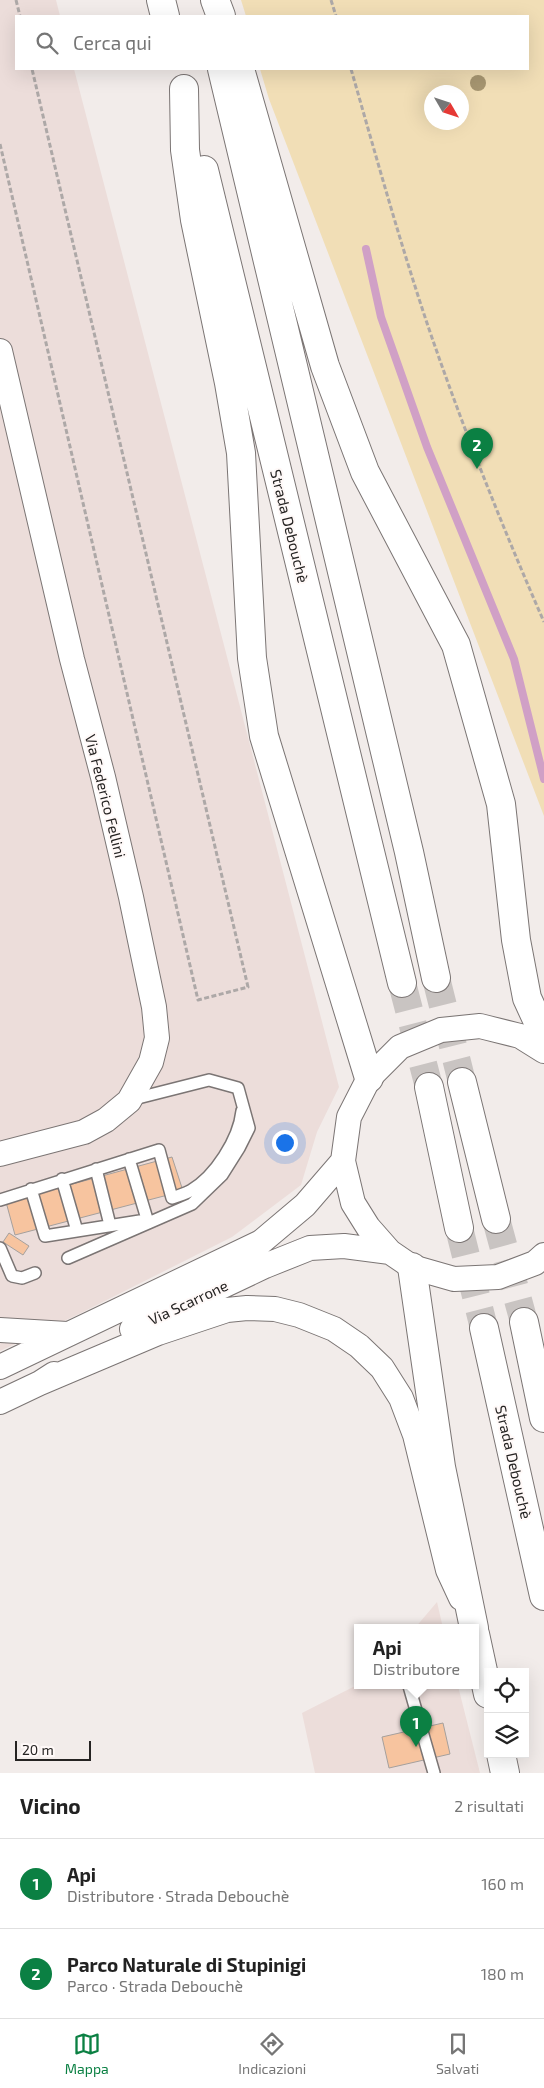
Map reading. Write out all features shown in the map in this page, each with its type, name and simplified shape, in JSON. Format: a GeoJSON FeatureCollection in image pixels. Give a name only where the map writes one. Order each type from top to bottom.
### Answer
{"type":"FeatureCollection","features":[{"type":"Feature","properties":{"kind":"main road"},"geometry":{"type":"LineString","coordinates":[[161,0],[165,15]]}},
{"type":"Feature","properties":{"kind":"main road"},"geometry":{"type":"LineString","coordinates":[[206,0],[210,15]]}},
{"type":"Feature","properties":{"kind":"main road"},"geometry":{"type":"LineString","coordinates":[[215,0],[221,15]]}},
{"type":"Feature","properties":{"kind":"main road"},"geometry":{"type":"LineString","coordinates":[[222,70],[409,852],[436,978]]}},
{"type":"Feature","properties":{"kind":"main road"},"geometry":{"type":"LineString","coordinates":[[240,70],[328,374],[364,472],[456,645],[501,804],[520,959],[528,998],[544,1036]]}},
{"type":"Feature","properties":{"kind":"main road"},"geometry":{"type":"LineString","coordinates":[[182,79],[185,150],[195,220],[229,383],[241,453],[252,658],[264,736],[369,1078]]}},
{"type":"Feature","properties":{"kind":"main road","name":"Strada Debouchè"},"geometry":{"type":"LineString","coordinates":[[182,79],[402,982]]}},
{"type":"Feature","properties":{"kind":"main road"},"geometry":{"type":"LineString","coordinates":[[462,1082],[496,1219]]}},
{"type":"Feature","properties":{"kind":"main road"},"geometry":{"type":"LineString","coordinates":[[429,1087],[459,1228]]}},
{"type":"Feature","properties":{"kind":"main road"},"geometry":{"type":"LineString","coordinates":[[412,1266],[441,1468],[470,1624]]}},
{"type":"Feature","properties":{"kind":"main road"},"geometry":{"type":"LineString","coordinates":[[524,1322],[544,1418]]}},
{"type":"Feature","properties":{"kind":"main road","name":"Strada Debouchè"},"geometry":{"type":"LineString","coordinates":[[484,1328],[544,1596]]}},
{"type":"Feature","properties":{"kind":"main road"},"geometry":{"type":"LineString","coordinates":[[479,1659],[484,1678]]}},
{"type":"Feature","properties":{"kind":"main road"},"geometry":{"type":"LineString","coordinates":[[502,1758],[505,1773]]}},
{"type":"Feature","properties":{"kind":"street","name":"Via Federico Fellini"},"geometry":{"type":"LineString","coordinates":[[0,1154],[84,1132],[106,1120],[129,1101],[151,1062],[157,1038],[154,1007],[103,778],[72,659],[2,363]]}},
{"type":"Feature","properties":{"kind":"street"},"geometry":{"type":"LineString","coordinates":[[544,1051],[520,1036],[480,1026],[441,1030],[400,1047],[369,1078],[349,1117],[343,1160],[353,1203],[368,1227],[390,1252],[412,1266],[454,1280],[498,1277],[535,1263],[544,1255]]}},
{"type":"Feature","properties":{"kind":"street","name":"Via Scarrone"},"geometry":{"type":"LineString","coordinates":[[0,1368],[261,1242],[305,1205],[343,1160]]}},
{"type":"Feature","properties":{"kind":"street","name":"Via Scarrone"},"geometry":{"type":"LineString","coordinates":[[0,1402],[40,1383],[107,1341],[266,1266],[310,1248],[344,1246],[390,1252]]}},
{"type":"Feature","properties":{"kind":"street"},"geometry":{"type":"LineString","coordinates":[[40,1383],[158,1333],[227,1310],[247,1308],[275,1309],[299,1315],[334,1329],[359,1346],[382,1368],[401,1398],[415,1435],[448,1570],[470,1624]]}},
{"type":"Feature","properties":{"kind":"street","name":"Via Scarrone"},"geometry":{"type":"LineString","coordinates":[[0,1330],[68,1334]]}},
{"type":"Feature","properties":{"kind":"lane"},"geometry":{"type":"LineString","coordinates":[[68,1258],[192,1204],[222,1175],[249,1128],[238,1088],[209,1080],[129,1101]]}},
{"type":"Feature","properties":{"kind":"lane"},"geometry":{"type":"LineString","coordinates":[[0,1200],[159,1150],[172,1198],[191,1190],[213,1171],[233,1145],[241,1125],[243,1104]]}},
{"type":"Feature","properties":{"kind":"lane"},"geometry":{"type":"LineString","coordinates":[[129,1159],[147,1219]]}},
{"type":"Feature","properties":{"kind":"lane"},"geometry":{"type":"LineString","coordinates":[[96,1169],[110,1225]]}},
{"type":"Feature","properties":{"kind":"lane"},"geometry":{"type":"LineString","coordinates":[[62,1179],[77,1231]]}},
{"type":"Feature","properties":{"kind":"lane"},"geometry":{"type":"LineString","coordinates":[[31,1189],[45,1236],[165,1216]]}},
{"type":"Feature","properties":{"kind":"lane"},"geometry":{"type":"LineString","coordinates":[[0,1248],[12,1276],[22,1278],[35,1273]]}},
{"type":"Feature","properties":{"kind":"lane"},"geometry":{"type":"LineString","coordinates":[[411,1689],[434,1773]]}},
{"type":"Feature","properties":{"kind":"path"},"geometry":{"type":"LineString","coordinates":[[16,0],[20,15]]}},
{"type":"Feature","properties":{"kind":"path"},"geometry":{"type":"LineString","coordinates":[[331,0],[336,15]]}},
{"type":"Feature","properties":{"kind":"path"},"geometry":{"type":"LineString","coordinates":[[0,144],[198,1000],[248,987],[32,70]]}},
{"type":"Feature","properties":{"kind":"path"},"geometry":{"type":"LineString","coordinates":[[351,70],[390,205],[430,330],[506,536],[544,622]]}},
{"type":"Feature","properties":{"kind":"shaded area"},"geometry":{"type":"Polygon","coordinates":[[[0,0],[56,0],[60,15],[15,15],[15,70],[74,70],[339,1087],[317,1132],[301,1185],[232,1237],[79,1314],[0,1351],[0,0]]]}},
{"type":"Feature","properties":{"kind":"shaded area"},"geometry":{"type":"Polygon","coordinates":[[[241,0],[544,0],[544,816],[269,99],[260,70],[529,70],[529,15],[246,15],[241,0]]]}},
{"type":"Feature","properties":{"kind":"shaded area"},"geometry":{"type":"Polygon","coordinates":[[[437,1602],[442,1624],[418,1624],[437,1602]]]}},
{"type":"Feature","properties":{"kind":"shaded area"},"geometry":{"type":"Polygon","coordinates":[[[354,1687],[354,1689],[459,1689],[480,1773],[315,1773],[302,1713],[354,1687]]]}},
{"type":"Feature","properties":{"kind":"building"},"geometry":{"type":"Polygon","coordinates":[[[172,1157],[183,1191],[15,1235],[6,1202],[172,1157]]]}},
{"type":"Feature","properties":{"kind":"building"},"geometry":{"type":"Polygon","coordinates":[[[9,1233],[29,1246],[23,1255],[3,1242],[9,1233]]]}},
{"type":"Feature","properties":{"kind":"building"},"geometry":{"type":"Polygon","coordinates":[[[443,1723],[450,1754],[389,1768],[382,1737],[443,1723]]]}},
{"type":"Feature","properties":{"kind":"waterway"},"geometry":{"type":"LineString","coordinates":[[366,249],[381,317],[427,447],[514,659],[544,779]]}},
{"type":"Feature","properties":{"kind":"tunnel"},"geometry":{"type":"LineString","coordinates":[[436,978],[462,1082]]}},
{"type":"Feature","properties":{"kind":"tunnel"},"geometry":{"type":"LineString","coordinates":[[402,983],[429,1087]]}},
{"type":"Feature","properties":{"kind":"tunnel"},"geometry":{"type":"LineString","coordinates":[[496,1219],[524,1322]]}},
{"type":"Feature","properties":{"kind":"tunnel"},"geometry":{"type":"LineString","coordinates":[[459,1228],[484,1328]]}},
{"type":"Feature","properties":{"kind":"place","name":"Parco Naturale di Stupinigi"},"geometry":{"type":"Point","coordinates":[477,469]}},
{"type":"Feature","properties":{"kind":"place","name":"Api"},"geometry":{"type":"Point","coordinates":[416,1747]}}]}
